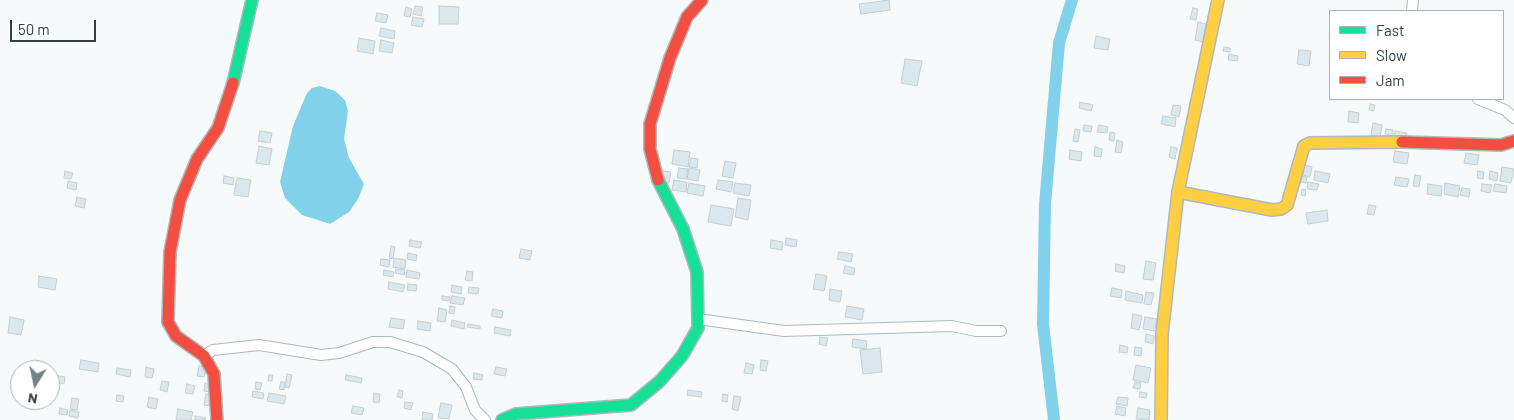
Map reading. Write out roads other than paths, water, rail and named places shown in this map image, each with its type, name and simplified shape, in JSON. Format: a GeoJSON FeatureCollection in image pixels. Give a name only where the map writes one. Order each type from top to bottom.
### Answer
{"type":"FeatureCollection","features":[{"type":"Feature","properties":{"kind":"street"},"geometry":{"type":"LineString","coordinates":[[217,420],[214,374],[204,356],[176,336],[168,322],[170,252],[180,200],[197,159],[218,128],[229,99],[252,0]]}},
{"type":"Feature","properties":{"kind":"street"},"geometry":{"type":"LineString","coordinates":[[502,420],[516,414],[550,410],[631,406],[660,381],[682,356],[698,328],[697,272],[683,229],[658,182],[650,149],[650,124],[677,41],[687,17],[702,0]]}},
{"type":"Feature","properties":{"kind":"street"},"geometry":{"type":"LineString","coordinates":[[1160,420],[1162,334],[1178,192],[1218,0]]}},
{"type":"Feature","properties":{"kind":"street"},"geometry":{"type":"LineString","coordinates":[[1480,100],[1505,110],[1514,118]]}},
{"type":"Feature","properties":{"kind":"street"},"geometry":{"type":"LineString","coordinates":[[1178,192],[1262,208],[1281,209],[1287,205],[1304,146],[1310,143],[1444,142],[1501,145],[1514,141]]}},
{"type":"Feature","properties":{"kind":"street"},"geometry":{"type":"LineString","coordinates":[[698,319],[784,331],[943,326],[1001,331]]}},
{"type":"Feature","properties":{"kind":"street"},"geometry":{"type":"LineString","coordinates":[[204,356],[220,349],[259,345],[321,355],[339,353],[373,342],[390,342],[423,352],[452,369],[466,387],[475,410],[485,420]]}},
{"type":"Feature","properties":{"kind":"water"},"geometry":{"type":"Polygon","coordinates":[[[320,86],[335,91],[345,100],[348,111],[344,139],[349,158],[364,184],[358,199],[349,212],[330,224],[302,215],[285,198],[280,182],[293,126],[307,93],[312,88],[320,86]]]}},
{"type":"Feature","properties":{"kind":"waterway"},"geometry":{"type":"LineString","coordinates":[[1054,420],[1043,324],[1045,204],[1059,43],[1072,0]]}}]}
